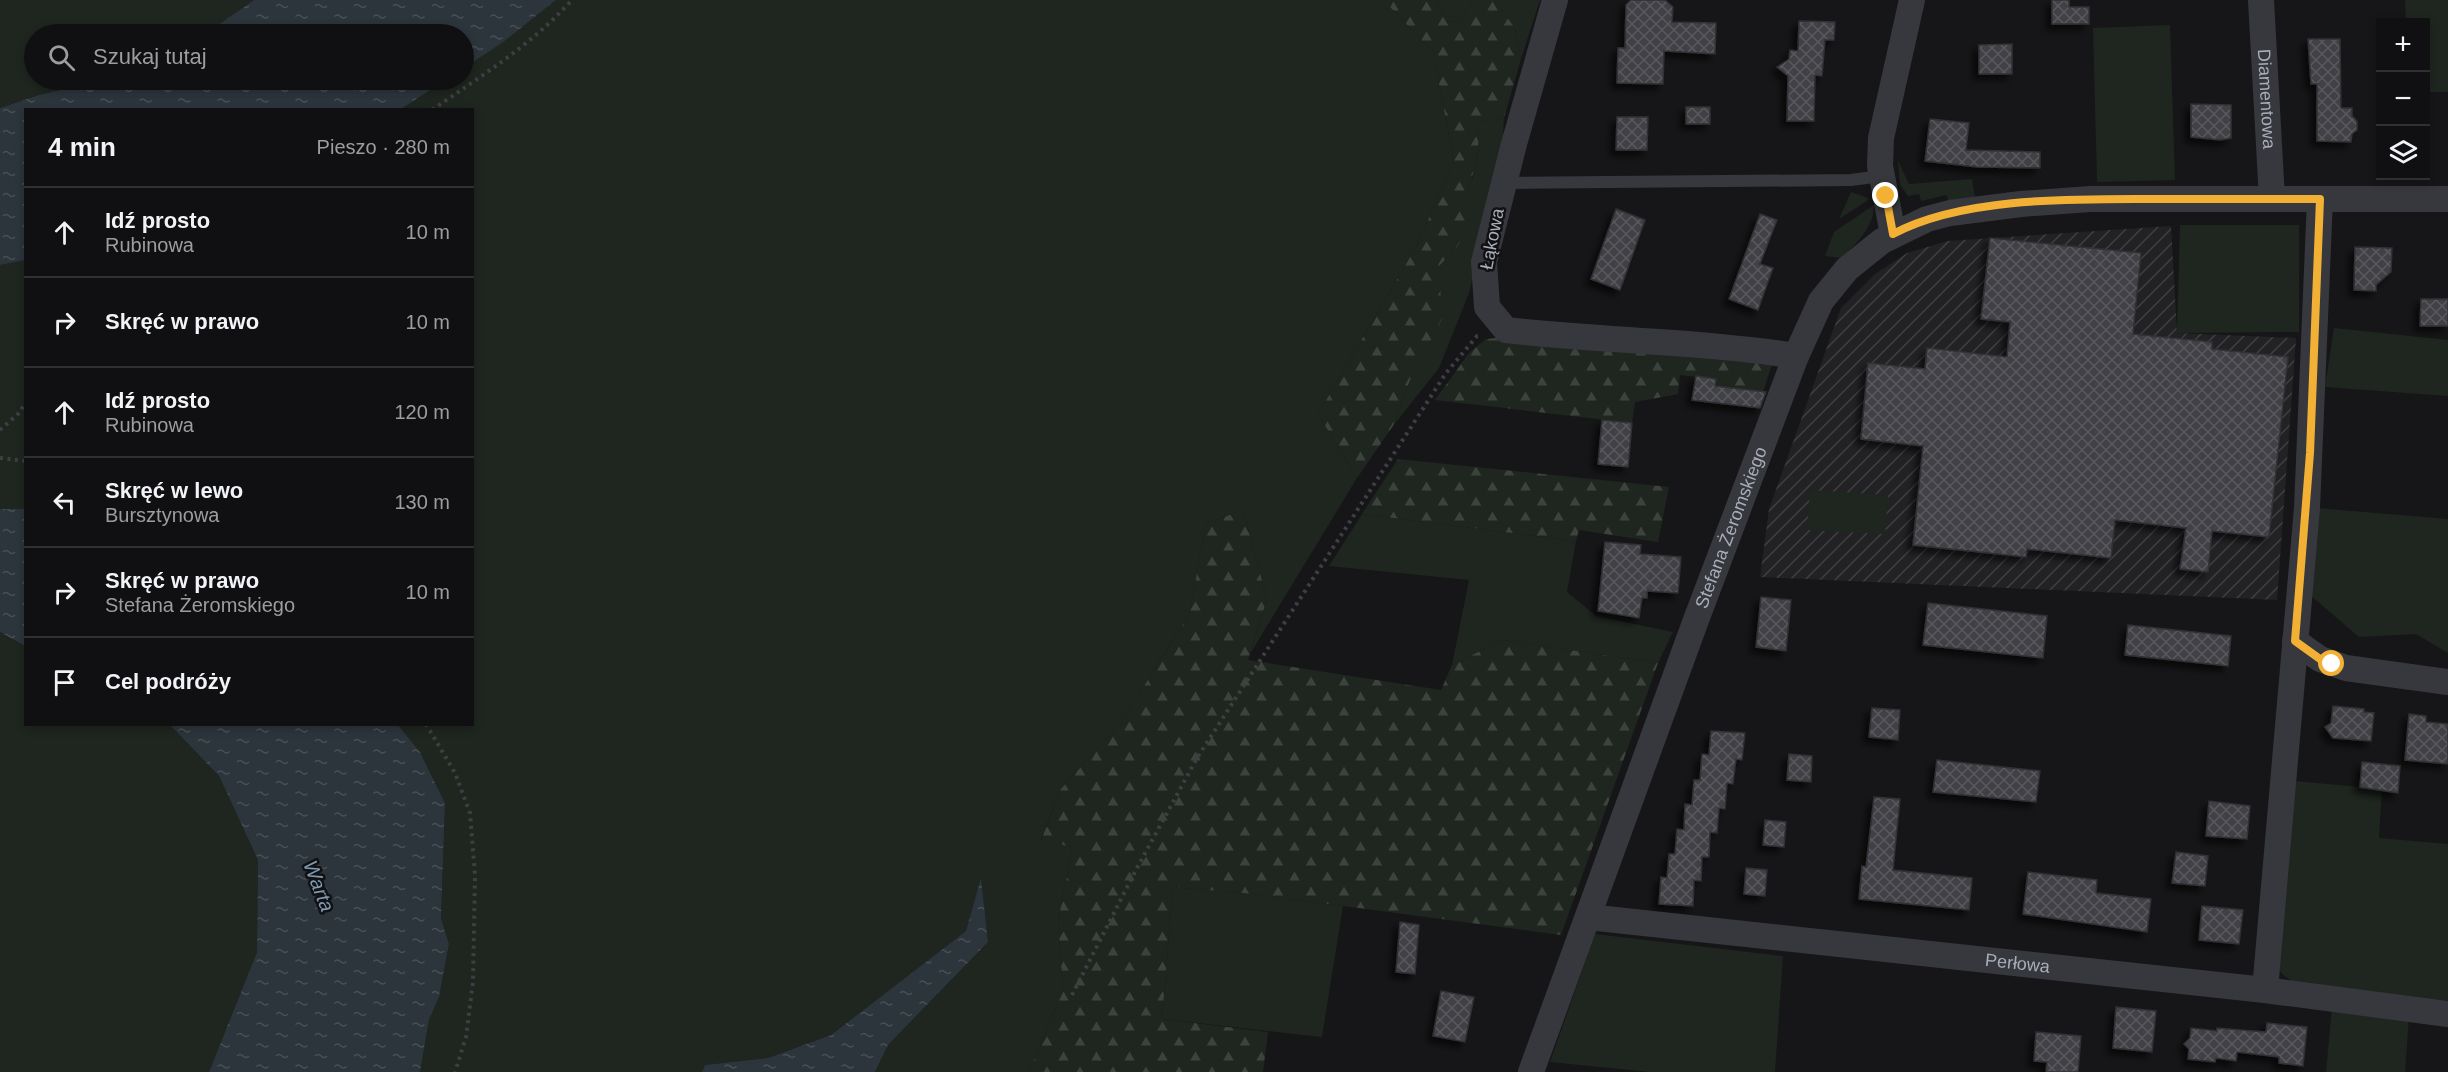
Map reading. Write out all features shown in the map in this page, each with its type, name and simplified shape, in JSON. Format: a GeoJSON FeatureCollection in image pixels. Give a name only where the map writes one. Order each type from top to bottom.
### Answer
{"type":"FeatureCollection","features":[{"type":"Feature","properties":{"kind":"street","name":"Łąkowa"},"geometry":{"type":"LineString","coordinates":[[1506,330],[1486,307],[1484,262],[1555,0]]}},
{"type":"Feature","properties":{"kind":"street"},"geometry":{"type":"LineString","coordinates":[[1893,234],[1881,176],[1881,138],[1912,0]]}},
{"type":"Feature","properties":{"kind":"street","name":"Diamentowa"},"geometry":{"type":"LineString","coordinates":[[2261,0],[2272,199]]}},
{"type":"Feature","properties":{"kind":"street","name":"Stefana Żeromskiego"},"geometry":{"type":"LineString","coordinates":[[1531,1072],[1696,620],[1796,356],[1821,301],[1835,282],[1861,256],[1893,234],[1941,215],[2021,204],[2090,199],[2448,199]]}},
{"type":"Feature","properties":{"kind":"street"},"geometry":{"type":"LineString","coordinates":[[2265,990],[2310,453],[2320,199]]}},
{"type":"Feature","properties":{"kind":"street"},"geometry":{"type":"LineString","coordinates":[[1506,330],[1749,349],[1796,356]]}},
{"type":"Feature","properties":{"kind":"street"},"geometry":{"type":"LineString","coordinates":[[2295,641],[2320,659],[2346,668],[2448,682]]}},
{"type":"Feature","properties":{"kind":"street","name":"Perłowa"},"geometry":{"type":"LineString","coordinates":[[1588,917],[2265,990],[2448,1014]]}},
{"type":"Feature","properties":{"kind":"lane"},"geometry":{"type":"LineString","coordinates":[[1504,183],[1851,180],[1881,176]]}},
{"type":"Feature","properties":{"kind":"path"},"geometry":{"type":"LineString","coordinates":[[474,81],[547,28],[572,0]]}},
{"type":"Feature","properties":{"kind":"path"},"geometry":{"type":"LineString","coordinates":[[435,108],[461,90]]}},
{"type":"Feature","properties":{"kind":"path"},"geometry":{"type":"LineString","coordinates":[[1072,995],[1197,758],[1446,373],[1477,336],[1506,330]]}},
{"type":"Feature","properties":{"kind":"path"},"geometry":{"type":"LineString","coordinates":[[0,430],[19,413],[24,405]]}},
{"type":"Feature","properties":{"kind":"path"},"geometry":{"type":"LineString","coordinates":[[0,458],[24,461]]}},
{"type":"Feature","properties":{"kind":"path"},"geometry":{"type":"LineString","coordinates":[[427,726],[455,773],[470,813],[475,875],[473,982],[466,1037],[455,1072]]}},
{"type":"Feature","properties":{"kind":"shaded area"},"geometry":{"type":"Polygon","coordinates":[[[2171,226],[2177,333],[2296,338],[2277,600],[1760,577],[1769,509],[1841,308],[1875,274],[1907,253],[1948,241],[2171,226]]]}},
{"type":"Feature","properties":{"kind":"green space"},"geometry":{"type":"Polygon","coordinates":[[[0,0],[254,0],[219,24],[24,24],[24,90],[60,90],[0,108],[0,0]]]}},
{"type":"Feature","properties":{"kind":"green space"},"geometry":{"type":"Polygon","coordinates":[[[556,0],[1392,0],[1390,7],[1433,52],[1454,162],[1416,247],[1318,414],[1357,478],[1250,654],[1267,599],[1243,510],[1206,524],[1189,615],[1120,724],[1060,790],[1041,840],[1073,847],[1058,921],[1063,991],[1029,1072],[875,1072],[888,1045],[988,942],[981,880],[966,931],[831,1035],[768,1058],[706,1065],[702,1072],[420,1072],[429,1020],[439,997],[449,944],[441,918],[445,803],[420,752],[399,726],[474,726],[474,108],[403,108],[430,90],[474,90],[474,61],[502,43],[556,0]]]}},
{"type":"Feature","properties":{"kind":"green space"},"geometry":{"type":"Polygon","coordinates":[[[1392,0],[1436,0],[1446,21],[1458,22],[1474,0],[1494,0],[1515,28],[1521,59],[1504,118],[1479,123],[1478,153],[1472,178],[1468,227],[1457,247],[1439,266],[1442,319],[1412,375],[1393,426],[1357,478],[1318,414],[1416,247],[1454,162],[1433,52],[1390,7],[1392,0]]]}},
{"type":"Feature","properties":{"kind":"green space"},"geometry":{"type":"Polygon","coordinates":[[[1436,0],[1474,0],[1458,22],[1446,21],[1436,0]]]}},
{"type":"Feature","properties":{"kind":"green space"},"geometry":{"type":"Polygon","coordinates":[[[1494,0],[1540,0],[1521,59],[1515,28],[1494,0]]]}},
{"type":"Feature","properties":{"kind":"green space"},"geometry":{"type":"Polygon","coordinates":[[[2405,0],[2448,0],[2448,92],[2430,92],[2430,18],[2406,18],[2405,0]]]}},
{"type":"Feature","properties":{"kind":"green space"},"geometry":{"type":"Polygon","coordinates":[[[2170,25],[2175,180],[2097,182],[2093,28],[2170,25]]]}},
{"type":"Feature","properties":{"kind":"green space"},"geometry":{"type":"Polygon","coordinates":[[[1504,118],[1502,153],[1469,293],[1439,368],[1393,426],[1439,289],[1439,265],[1457,247],[1478,153],[1479,123],[1504,118]]]}},
{"type":"Feature","properties":{"kind":"green space"},"geometry":{"type":"Polygon","coordinates":[[[1898,161],[1909,184],[1972,179],[1975,197],[1948,202],[1947,195],[1921,201],[1919,194],[1908,196],[1900,185],[1898,161]]]}},
{"type":"Feature","properties":{"kind":"green space"},"geometry":{"type":"Polygon","coordinates":[[[1851,192],[1868,198],[1867,201],[1839,219],[1851,192]]]}},
{"type":"Feature","properties":{"kind":"green space"},"geometry":{"type":"Polygon","coordinates":[[[1874,205],[1867,228],[1842,258],[1825,256],[1834,232],[1874,205]]]}},
{"type":"Feature","properties":{"kind":"green space"},"geometry":{"type":"Polygon","coordinates":[[[2180,225],[2299,225],[2299,332],[2177,333],[2180,225]]]}},
{"type":"Feature","properties":{"kind":"green space"},"geometry":{"type":"Polygon","coordinates":[[[24,260],[24,509],[0,509],[0,265],[24,260]]]}},
{"type":"Feature","properties":{"kind":"green space"},"geometry":{"type":"Polygon","coordinates":[[[2334,328],[2448,340],[2448,396],[2325,387],[2334,328]]]}},
{"type":"Feature","properties":{"kind":"green space"},"geometry":{"type":"Polygon","coordinates":[[[1507,337],[1773,361],[1763,392],[1715,386],[1716,379],[1680,375],[1678,394],[1635,402],[1632,423],[1435,400],[1469,353],[1486,339],[1507,337]]]}},
{"type":"Feature","properties":{"kind":"green space"},"geometry":{"type":"Polygon","coordinates":[[[1398,459],[1669,487],[1658,542],[1579,530],[1576,541],[1362,514],[1398,459]]]}},
{"type":"Feature","properties":{"kind":"green space"},"geometry":{"type":"Polygon","coordinates":[[[1810,490],[1888,495],[1885,534],[1807,530],[1810,490]]]}},
{"type":"Feature","properties":{"kind":"green space"},"geometry":{"type":"Polygon","coordinates":[[[2316,508],[2448,519],[2448,653],[2416,634],[2359,637],[2309,594],[2316,508]]]}},
{"type":"Feature","properties":{"kind":"green space"},"geometry":{"type":"Polygon","coordinates":[[[1243,510],[1267,599],[1248,660],[1441,690],[1452,665],[1502,640],[1658,663],[1561,935],[1253,894],[1173,887],[1162,1019],[1268,1032],[1263,1072],[1029,1072],[1063,991],[1058,921],[1073,847],[1041,841],[1060,790],[1120,724],[1189,615],[1206,524],[1243,510]]]}},
{"type":"Feature","properties":{"kind":"green space"},"geometry":{"type":"Polygon","coordinates":[[[1362,514],[1576,541],[1567,592],[1596,616],[1673,632],[1658,663],[1502,640],[1452,665],[1469,580],[1329,566],[1362,514]]]}},
{"type":"Feature","properties":{"kind":"green space"},"geometry":{"type":"Polygon","coordinates":[[[0,632],[24,645],[24,726],[171,726],[219,776],[258,860],[257,952],[209,1072],[0,1072],[0,632]]]}},
{"type":"Feature","properties":{"kind":"green space"},"geometry":{"type":"Polygon","coordinates":[[[2294,781],[2382,789],[2379,838],[2448,844],[2448,1001],[2294,983],[2281,973],[2275,957],[2294,781]]]}},
{"type":"Feature","properties":{"kind":"green space"},"geometry":{"type":"Polygon","coordinates":[[[1173,887],[1253,894],[1343,906],[1322,1037],[1162,1019],[1173,887]]]}},
{"type":"Feature","properties":{"kind":"green space"},"geometry":{"type":"Polygon","coordinates":[[[1595,934],[1783,956],[1775,1072],[1650,1072],[1550,1062],[1595,934]]]}},
{"type":"Feature","properties":{"kind":"green space"},"geometry":{"type":"Polygon","coordinates":[[[2332,1007],[2409,1017],[2405,1072],[2326,1072],[2332,1007]]]}},
{"type":"Feature","properties":{"kind":"water"},"geometry":{"type":"Polygon","coordinates":[[[254,0],[556,0],[502,43],[474,61],[474,24],[219,24],[254,0]]]}},
{"type":"Feature","properties":{"kind":"water"},"geometry":{"type":"Polygon","coordinates":[[[60,90],[430,90],[403,108],[24,108],[24,260],[0,265],[0,108],[60,90]]]}},
{"type":"Feature","properties":{"kind":"water"},"geometry":{"type":"Polygon","coordinates":[[[0,509],[24,509],[24,645],[0,632],[0,509]]]}},
{"type":"Feature","properties":{"kind":"water","name":"Warta"},"geometry":{"type":"Polygon","coordinates":[[[171,726],[399,726],[420,752],[445,803],[441,918],[449,944],[439,997],[429,1020],[420,1072],[209,1072],[257,952],[258,860],[219,776],[171,726]]]}},
{"type":"Feature","properties":{"kind":"water"},"geometry":{"type":"Polygon","coordinates":[[[981,878],[988,942],[888,1045],[875,1072],[702,1072],[705,1065],[768,1058],[831,1035],[966,931],[981,878]]]}},
{"type":"Feature","properties":{"kind":"building"},"geometry":{"type":"Polygon","coordinates":[[[1631,0],[1665,0],[1673,7],[1672,22],[1716,23],[1715,54],[1664,51],[1663,84],[1617,83],[1618,48],[1625,48],[1626,5],[1631,0]]]}},
{"type":"Feature","properties":{"kind":"building"},"geometry":{"type":"Polygon","coordinates":[[[2052,0],[2069,0],[2069,7],[2089,7],[2089,24],[2052,24],[2052,0]]]}},
{"type":"Feature","properties":{"kind":"building"},"geometry":{"type":"Polygon","coordinates":[[[1799,21],[1835,22],[1834,40],[1825,40],[1822,76],[1815,75],[1814,121],[1787,121],[1788,76],[1777,67],[1789,59],[1790,50],[1798,51],[1799,21]]]}},
{"type":"Feature","properties":{"kind":"building"},"geometry":{"type":"Polygon","coordinates":[[[2308,39],[2340,39],[2341,108],[2352,108],[2352,116],[2357,121],[2357,130],[2352,134],[2351,142],[2317,141],[2317,84],[2311,84],[2308,39]]]}},
{"type":"Feature","properties":{"kind":"building"},"geometry":{"type":"Polygon","coordinates":[[[2012,44],[2012,74],[1979,74],[1979,45],[2012,44]]]}},
{"type":"Feature","properties":{"kind":"building"},"geometry":{"type":"Polygon","coordinates":[[[2191,104],[2231,105],[2231,138],[2220,140],[2191,137],[2191,104]]]}},
{"type":"Feature","properties":{"kind":"building"},"geometry":{"type":"Polygon","coordinates":[[[1686,107],[1710,107],[1710,124],[1686,124],[1686,107]]]}},
{"type":"Feature","properties":{"kind":"building"},"geometry":{"type":"Polygon","coordinates":[[[1617,117],[1648,117],[1647,150],[1616,150],[1617,117]]]}},
{"type":"Feature","properties":{"kind":"building"},"geometry":{"type":"Polygon","coordinates":[[[1930,119],[1969,123],[1966,150],[2040,152],[2040,168],[1977,167],[1925,161],[1930,119]]]}},
{"type":"Feature","properties":{"kind":"building"},"geometry":{"type":"Polygon","coordinates":[[[1616,209],[1645,220],[1620,290],[1591,279],[1616,209]]]}},
{"type":"Feature","properties":{"kind":"building"},"geometry":{"type":"Polygon","coordinates":[[[1760,214],[1777,220],[1760,264],[1773,268],[1758,310],[1729,299],[1760,214]]]}},
{"type":"Feature","properties":{"kind":"building"},"geometry":{"type":"Polygon","coordinates":[[[1990,238],[2141,253],[2133,334],[2212,342],[2212,349],[2288,357],[2269,537],[2212,531],[2208,572],[2180,569],[2186,528],[2115,520],[2111,558],[2027,549],[2026,557],[1913,545],[1923,446],[1861,439],[1868,363],[1925,369],[1927,348],[2007,357],[2010,322],[1981,319],[1990,238]]]}},
{"type":"Feature","properties":{"kind":"building"},"geometry":{"type":"Polygon","coordinates":[[[2355,247],[2392,248],[2391,272],[2376,285],[2376,291],[2354,290],[2355,247]]]}},
{"type":"Feature","properties":{"kind":"building"},"geometry":{"type":"Polygon","coordinates":[[[2421,299],[2448,299],[2448,326],[2420,326],[2421,299]]]}},
{"type":"Feature","properties":{"kind":"building"},"geometry":{"type":"Polygon","coordinates":[[[1696,376],[1716,379],[1715,386],[1766,392],[1760,408],[1692,400],[1696,376]]]}},
{"type":"Feature","properties":{"kind":"building"},"geometry":{"type":"Polygon","coordinates":[[[1602,420],[1632,423],[1628,467],[1598,464],[1602,420]]]}},
{"type":"Feature","properties":{"kind":"building"},"geometry":{"type":"Polygon","coordinates":[[[1605,542],[1641,545],[1640,554],[1681,557],[1678,593],[1647,591],[1647,598],[1642,598],[1639,618],[1598,611],[1605,542]]]}},
{"type":"Feature","properties":{"kind":"building"},"geometry":{"type":"Polygon","coordinates":[[[1761,597],[1791,600],[1786,651],[1756,647],[1761,597]]]}},
{"type":"Feature","properties":{"kind":"building"},"geometry":{"type":"Polygon","coordinates":[[[1928,603],[2047,616],[2043,658],[1923,645],[1928,603]]]}},
{"type":"Feature","properties":{"kind":"building"},"geometry":{"type":"Polygon","coordinates":[[[2128,625],[2231,636],[2228,666],[2125,655],[2128,625]]]}},
{"type":"Feature","properties":{"kind":"building"},"geometry":{"type":"Polygon","coordinates":[[[2333,706],[2364,709],[2364,712],[2374,713],[2371,741],[2333,738],[2325,727],[2331,723],[2333,706]]]}},
{"type":"Feature","properties":{"kind":"building"},"geometry":{"type":"Polygon","coordinates":[[[1872,708],[1900,710],[1898,740],[1869,737],[1872,708]]]}},
{"type":"Feature","properties":{"kind":"building"},"geometry":{"type":"Polygon","coordinates":[[[2409,714],[2426,716],[2426,722],[2448,724],[2448,764],[2405,760],[2409,714]]]}},
{"type":"Feature","properties":{"kind":"building"},"geometry":{"type":"Polygon","coordinates":[[[1711,731],[1745,733],[1742,760],[1736,759],[1733,784],[1727,783],[1725,809],[1719,808],[1717,833],[1710,832],[1709,857],[1702,857],[1701,881],[1694,880],[1693,906],[1659,904],[1661,877],[1667,878],[1669,854],[1675,854],[1677,829],[1684,830],[1685,804],[1692,805],[1694,780],[1700,780],[1702,754],[1709,755],[1711,731]]]}},
{"type":"Feature","properties":{"kind":"building"},"geometry":{"type":"Polygon","coordinates":[[[1789,754],[1812,756],[1811,782],[1787,780],[1789,754]]]}},
{"type":"Feature","properties":{"kind":"building"},"geometry":{"type":"Polygon","coordinates":[[[1937,760],[2040,771],[2036,802],[1933,792],[1937,760]]]}},
{"type":"Feature","properties":{"kind":"building"},"geometry":{"type":"Polygon","coordinates":[[[2362,762],[2400,766],[2398,793],[2360,787],[2362,762]]]}},
{"type":"Feature","properties":{"kind":"building"},"geometry":{"type":"Polygon","coordinates":[[[1874,797],[1900,799],[1893,870],[1972,878],[1969,910],[1859,899],[1862,866],[1866,867],[1874,797]]]}},
{"type":"Feature","properties":{"kind":"building"},"geometry":{"type":"Polygon","coordinates":[[[2209,801],[2250,806],[2247,839],[2206,836],[2209,801]]]}},
{"type":"Feature","properties":{"kind":"building"},"geometry":{"type":"Polygon","coordinates":[[[1765,820],[1786,822],[1784,847],[1763,845],[1765,820]]]}},
{"type":"Feature","properties":{"kind":"building"},"geometry":{"type":"Polygon","coordinates":[[[2176,852],[2208,856],[2205,886],[2172,883],[2176,852]]]}},
{"type":"Feature","properties":{"kind":"building"},"geometry":{"type":"Polygon","coordinates":[[[1746,868],[1767,870],[1765,896],[1744,894],[1746,868]]]}},
{"type":"Feature","properties":{"kind":"building"},"geometry":{"type":"Polygon","coordinates":[[[2028,872],[2097,880],[2096,893],[2151,899],[2147,932],[2023,914],[2028,872]]]}},
{"type":"Feature","properties":{"kind":"building"},"geometry":{"type":"Polygon","coordinates":[[[2202,906],[2243,910],[2239,944],[2199,940],[2202,906]]]}},
{"type":"Feature","properties":{"kind":"building"},"geometry":{"type":"Polygon","coordinates":[[[1400,922],[1419,925],[1415,974],[1396,972],[1400,922]]]}},
{"type":"Feature","properties":{"kind":"building"},"geometry":{"type":"Polygon","coordinates":[[[1441,991],[1474,997],[1465,1042],[1433,1036],[1441,991]]]}},
{"type":"Feature","properties":{"kind":"building"},"geometry":{"type":"Polygon","coordinates":[[[2116,1007],[2156,1011],[2152,1052],[2113,1048],[2116,1007]]]}},
{"type":"Feature","properties":{"kind":"building"},"geometry":{"type":"Polygon","coordinates":[[[2267,1023],[2307,1027],[2303,1066],[2279,1063],[2279,1057],[2237,1052],[2236,1061],[2216,1058],[2215,1062],[2188,1059],[2189,1049],[2184,1044],[2190,1038],[2191,1028],[2266,1032],[2267,1023]]]}},
{"type":"Feature","properties":{"kind":"building"},"geometry":{"type":"Polygon","coordinates":[[[2036,1032],[2081,1036],[2078,1072],[2046,1072],[2047,1062],[2034,1061],[2036,1032]]]}},
{"type":"Feature","properties":{"kind":"route"},"geometry":{"type":"LineString","coordinates":[[1886,196],[1893,234],[1941,215],[2021,204],[2090,199],[2320,199],[2307,508],[2295,641],[2320,659],[2332,664]]}}]}
